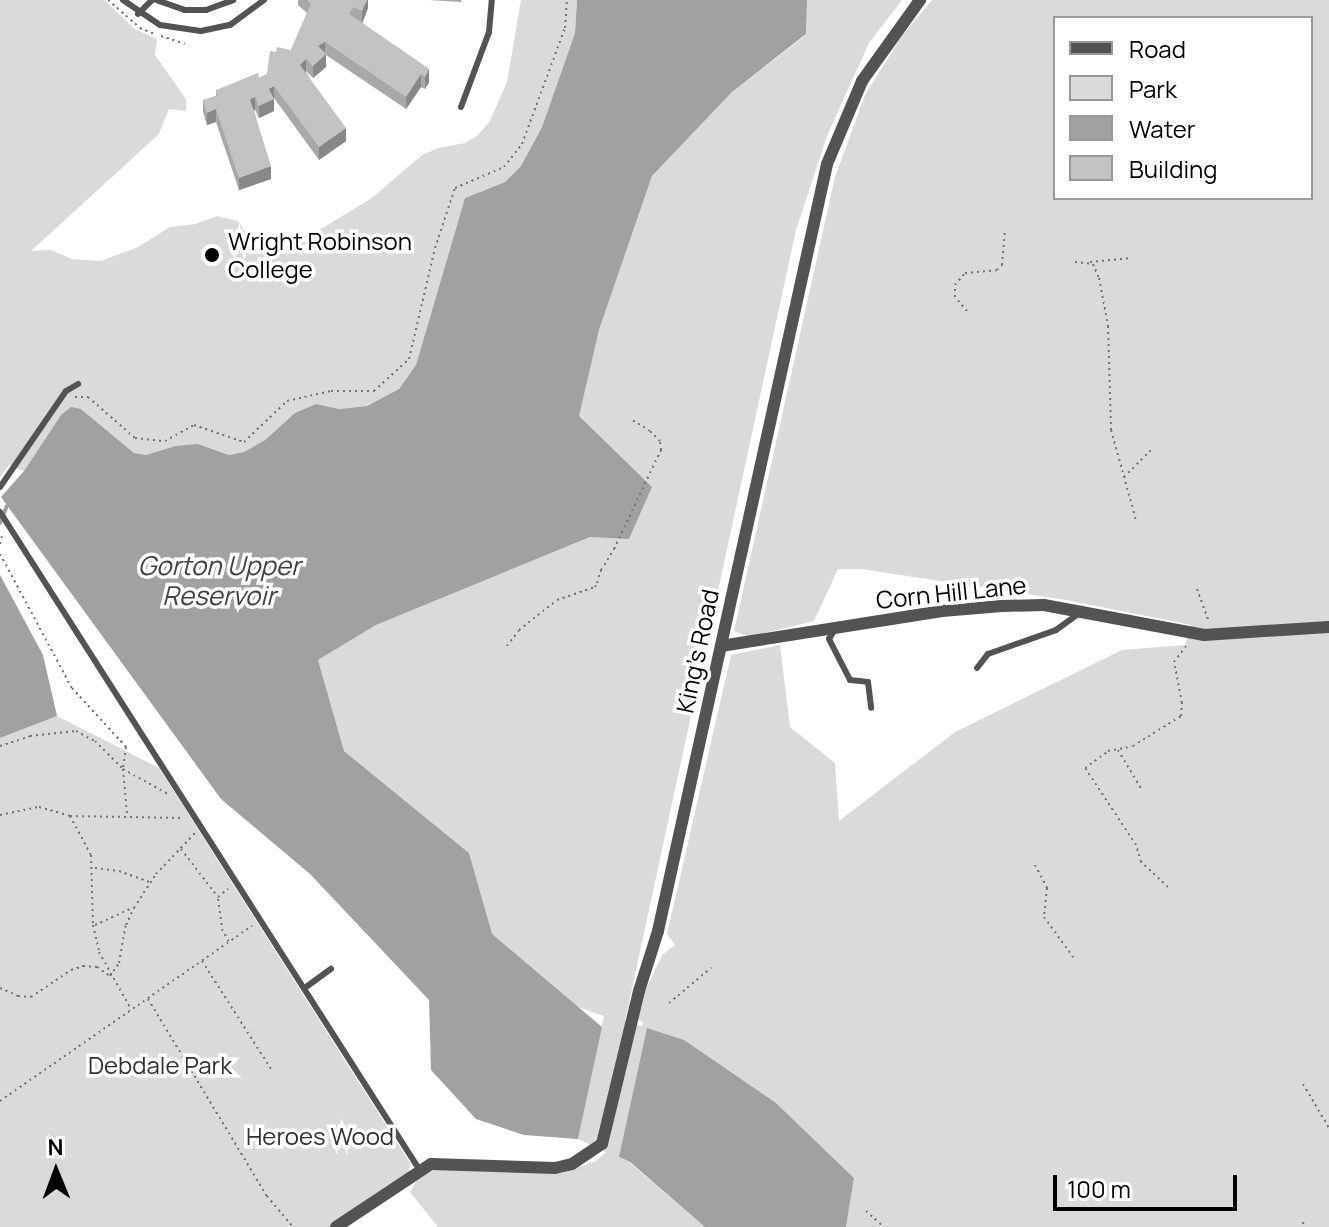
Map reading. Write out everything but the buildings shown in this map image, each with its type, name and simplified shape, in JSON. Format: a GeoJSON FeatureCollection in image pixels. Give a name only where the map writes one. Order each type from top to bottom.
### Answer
{"type":"FeatureCollection","features":[{"type":"Feature","properties":{"kind":"street","name":"King's Road"},"geometry":{"type":"LineString","coordinates":[[419,1169],[440,1161],[555,1168],[572,1164],[602,1144],[639,991],[658,931],[827,164],[862,81],[920,0]]}},
{"type":"Feature","properties":{"kind":"street","name":"Corn Hill Lane"},"geometry":{"type":"LineString","coordinates":[[721,646],[835,627],[1002,606],[1044,605],[1207,635],[1329,627]]}},
{"type":"Feature","properties":{"kind":"street"},"geometry":{"type":"LineString","coordinates":[[336,1227],[419,1169]]}},
{"type":"Feature","properties":{"kind":"lane"},"geometry":{"type":"LineString","coordinates":[[123,0],[138,14],[160,25],[201,31],[230,25],[264,0]]}},
{"type":"Feature","properties":{"kind":"lane"},"geometry":{"type":"LineString","coordinates":[[138,14],[154,0],[185,10],[206,10],[233,0]]}},
{"type":"Feature","properties":{"kind":"lane"},"geometry":{"type":"LineString","coordinates":[[461,107],[489,32],[492,0]]}},
{"type":"Feature","properties":{"kind":"lane"},"geometry":{"type":"LineString","coordinates":[[0,487],[62,397],[78,384]]}},
{"type":"Feature","properties":{"kind":"lane"},"geometry":{"type":"LineString","coordinates":[[0,512],[200,831],[262,919],[419,1169]]}},
{"type":"Feature","properties":{"kind":"lane"},"geometry":{"type":"LineString","coordinates":[[977,668],[988,654],[1056,630],[1082,611]]}},
{"type":"Feature","properties":{"kind":"lane"},"geometry":{"type":"LineString","coordinates":[[835,627],[829,639],[850,680],[868,682],[871,708]]}},
{"type":"Feature","properties":{"kind":"lane"},"geometry":{"type":"LineString","coordinates":[[306,987],[331,969]]}},
{"type":"Feature","properties":{"kind":"path"},"geometry":{"type":"LineString","coordinates":[[62,397],[88,397],[135,438],[165,441],[194,425],[244,442],[287,401],[331,391],[374,391],[409,359],[435,248],[455,188],[504,167],[522,144],[565,28],[567,0]]}},
{"type":"Feature","properties":{"kind":"path"},"geometry":{"type":"LineString","coordinates":[[967,311],[955,297],[959,278],[972,272],[997,270],[1002,265],[1005,240]]}},
{"type":"Feature","properties":{"kind":"path"},"geometry":{"type":"LineString","coordinates":[[1075,262],[1132,258]]}},
{"type":"Feature","properties":{"kind":"path"},"geometry":{"type":"LineString","coordinates":[[1103,260],[1098,264],[1097,272],[1108,326],[1110,421],[1129,482],[1126,484],[1136,520]]}},
{"type":"Feature","properties":{"kind":"path"},"geometry":{"type":"LineString","coordinates":[[1089,262],[1097,272]]}},
{"type":"Feature","properties":{"kind":"path"},"geometry":{"type":"LineString","coordinates":[[507,646],[519,630],[557,600],[595,587],[661,450],[660,441],[631,419]]}},
{"type":"Feature","properties":{"kind":"path"},"geometry":{"type":"LineString","coordinates":[[1126,476],[1151,450]]}},
{"type":"Feature","properties":{"kind":"path"},"geometry":{"type":"LineString","coordinates":[[0,544],[2,535]]}},
{"type":"Feature","properties":{"kind":"path"},"geometry":{"type":"LineString","coordinates":[[0,554],[72,688],[126,747],[123,769],[127,814]]}},
{"type":"Feature","properties":{"kind":"path"},"geometry":{"type":"LineString","coordinates":[[1168,887],[1141,862],[1136,845],[1085,771],[1089,762],[1117,749],[1133,746],[1181,716],[1175,656],[1207,635],[1197,589]]}},
{"type":"Feature","properties":{"kind":"path"},"geometry":{"type":"LineString","coordinates":[[0,746],[30,736],[76,731],[95,741],[123,769],[170,795]]}},
{"type":"Feature","properties":{"kind":"path"},"geometry":{"type":"LineString","coordinates":[[1117,749],[1142,790]]}},
{"type":"Feature","properties":{"kind":"path"},"geometry":{"type":"LineString","coordinates":[[110,976],[119,963],[126,925],[134,908],[180,848],[200,831],[178,806]]}},
{"type":"Feature","properties":{"kind":"path"},"geometry":{"type":"LineString","coordinates":[[0,815],[39,807],[70,816],[127,814],[186,818]]}},
{"type":"Feature","properties":{"kind":"path"},"geometry":{"type":"LineString","coordinates":[[70,816],[91,855],[93,925],[99,952],[131,1010]]}},
{"type":"Feature","properties":{"kind":"path"},"geometry":{"type":"LineString","coordinates":[[180,848],[218,897],[222,929],[229,942]]}},
{"type":"Feature","properties":{"kind":"path"},"geometry":{"type":"LineString","coordinates":[[1035,865],[1047,888],[1044,917],[1076,961]]}},
{"type":"Feature","properties":{"kind":"path"},"geometry":{"type":"LineString","coordinates":[[92,868],[119,871],[151,882]]}},
{"type":"Feature","properties":{"kind":"path"},"geometry":{"type":"LineString","coordinates":[[218,897],[237,882]]}},
{"type":"Feature","properties":{"kind":"path"},"geometry":{"type":"LineString","coordinates":[[93,925],[134,908]]}},
{"type":"Feature","properties":{"kind":"path"},"geometry":{"type":"LineString","coordinates":[[0,1101],[262,919]]}},
{"type":"Feature","properties":{"kind":"path"},"geometry":{"type":"LineString","coordinates":[[201,960],[271,1069]]}},
{"type":"Feature","properties":{"kind":"path"},"geometry":{"type":"LineString","coordinates":[[0,988],[18,996],[31,997],[71,970],[83,966],[97,967],[110,976]]}},
{"type":"Feature","properties":{"kind":"path"},"geometry":{"type":"LineString","coordinates":[[674,1000],[711,968]]}},
{"type":"Feature","properties":{"kind":"path"},"geometry":{"type":"LineString","coordinates":[[148,998],[267,1196],[293,1227]]}},
{"type":"Feature","properties":{"kind":"path"},"geometry":{"type":"LineString","coordinates":[[1303,1084],[1329,1128]]}},
{"type":"Feature","properties":{"kind":"path"},"geometry":{"type":"LineString","coordinates":[[866,1211],[884,1227]]}},
{"type":"Feature","properties":{"kind":"path"},"geometry":{"type":"LineString","coordinates":[[1303,1222],[1304,1227]]}},
{"type":"Feature","properties":{"kind":"green space"},"geometry":{"type":"Polygon","coordinates":[[[0,0],[104,0],[135,29],[157,39],[155,55],[186,99],[186,111],[169,109],[159,134],[31,251],[51,250],[72,259],[101,261],[138,247],[170,227],[195,224],[217,216],[238,221],[255,246],[286,248],[301,241],[372,198],[422,155],[438,148],[465,143],[478,135],[490,121],[507,82],[521,0],[577,0],[575,33],[542,127],[521,166],[505,182],[465,198],[416,365],[399,389],[367,406],[338,409],[316,404],[295,413],[265,440],[244,452],[229,455],[198,444],[146,455],[134,453],[81,409],[61,415],[24,471],[9,465],[0,477],[0,0]]]}},
{"type":"Feature","properties":{"kind":"green space"},"geometry":{"type":"Polygon","coordinates":[[[807,0],[902,0],[869,43],[827,136],[796,230],[625,1021],[642,1026],[643,1022],[636,1019],[639,1004],[662,955],[675,945],[667,934],[731,655],[780,645],[790,727],[835,763],[839,821],[955,732],[1122,650],[1185,645],[1191,625],[1066,600],[861,569],[838,569],[814,621],[749,637],[734,631],[835,177],[865,95],[901,37],[932,0],[1329,0],[1329,1227],[846,1227],[854,1178],[776,1103],[619,1157],[629,1162],[705,1227],[438,1227],[410,1192],[417,1180],[439,1167],[562,1173],[596,1161],[606,1152],[578,1139],[604,1016],[578,1007],[491,934],[469,853],[344,751],[318,660],[376,625],[590,537],[629,538],[652,487],[578,416],[599,330],[652,176],[732,92],[806,35],[807,0]]]}},
{"type":"Feature","properties":{"kind":"green space","name":"Debdale Park"},"geometry":{"type":"Polygon","coordinates":[[[57,716],[159,768],[410,1163],[409,1173],[331,1227],[0,1227],[0,738],[57,716]]]}},
{"type":"Feature","properties":{"kind":"water","name":"Gorton Upper Reservoir"},"geometry":{"type":"Polygon","coordinates":[[[577,0],[807,0],[806,34],[732,92],[652,176],[599,330],[579,416],[652,487],[629,539],[590,537],[376,625],[318,660],[344,751],[469,853],[492,934],[602,1027],[578,1139],[524,1135],[476,1119],[431,1070],[429,1000],[310,874],[221,799],[1,497],[24,471],[61,415],[71,407],[81,409],[134,453],[146,455],[176,446],[198,444],[229,455],[244,452],[265,440],[295,413],[316,404],[339,409],[367,406],[399,389],[416,365],[465,198],[505,182],[521,166],[542,127],[575,33],[577,0]]]}},
{"type":"Feature","properties":{"kind":"water"},"geometry":{"type":"Polygon","coordinates":[[[0,575],[43,655],[57,716],[0,738],[0,575]]]}},
{"type":"Feature","properties":{"kind":"water"},"geometry":{"type":"Polygon","coordinates":[[[647,1028],[684,1040],[776,1103],[854,1178],[846,1227],[705,1227],[630,1162],[619,1157],[647,1028]]]}},
{"type":"Feature","properties":{"kind":"waterway"},"geometry":{"type":"LineString","coordinates":[[0,523],[7,506]]}},
{"type":"Feature","properties":{"kind":"place","name":"Wright Robinson College"},"geometry":{"type":"Point","coordinates":[212,255]}},
{"type":"Feature","properties":{"kind":"park label","name":"Heroes Wood"},"geometry":{"type":"Point","coordinates":[320,1136]}}]}
